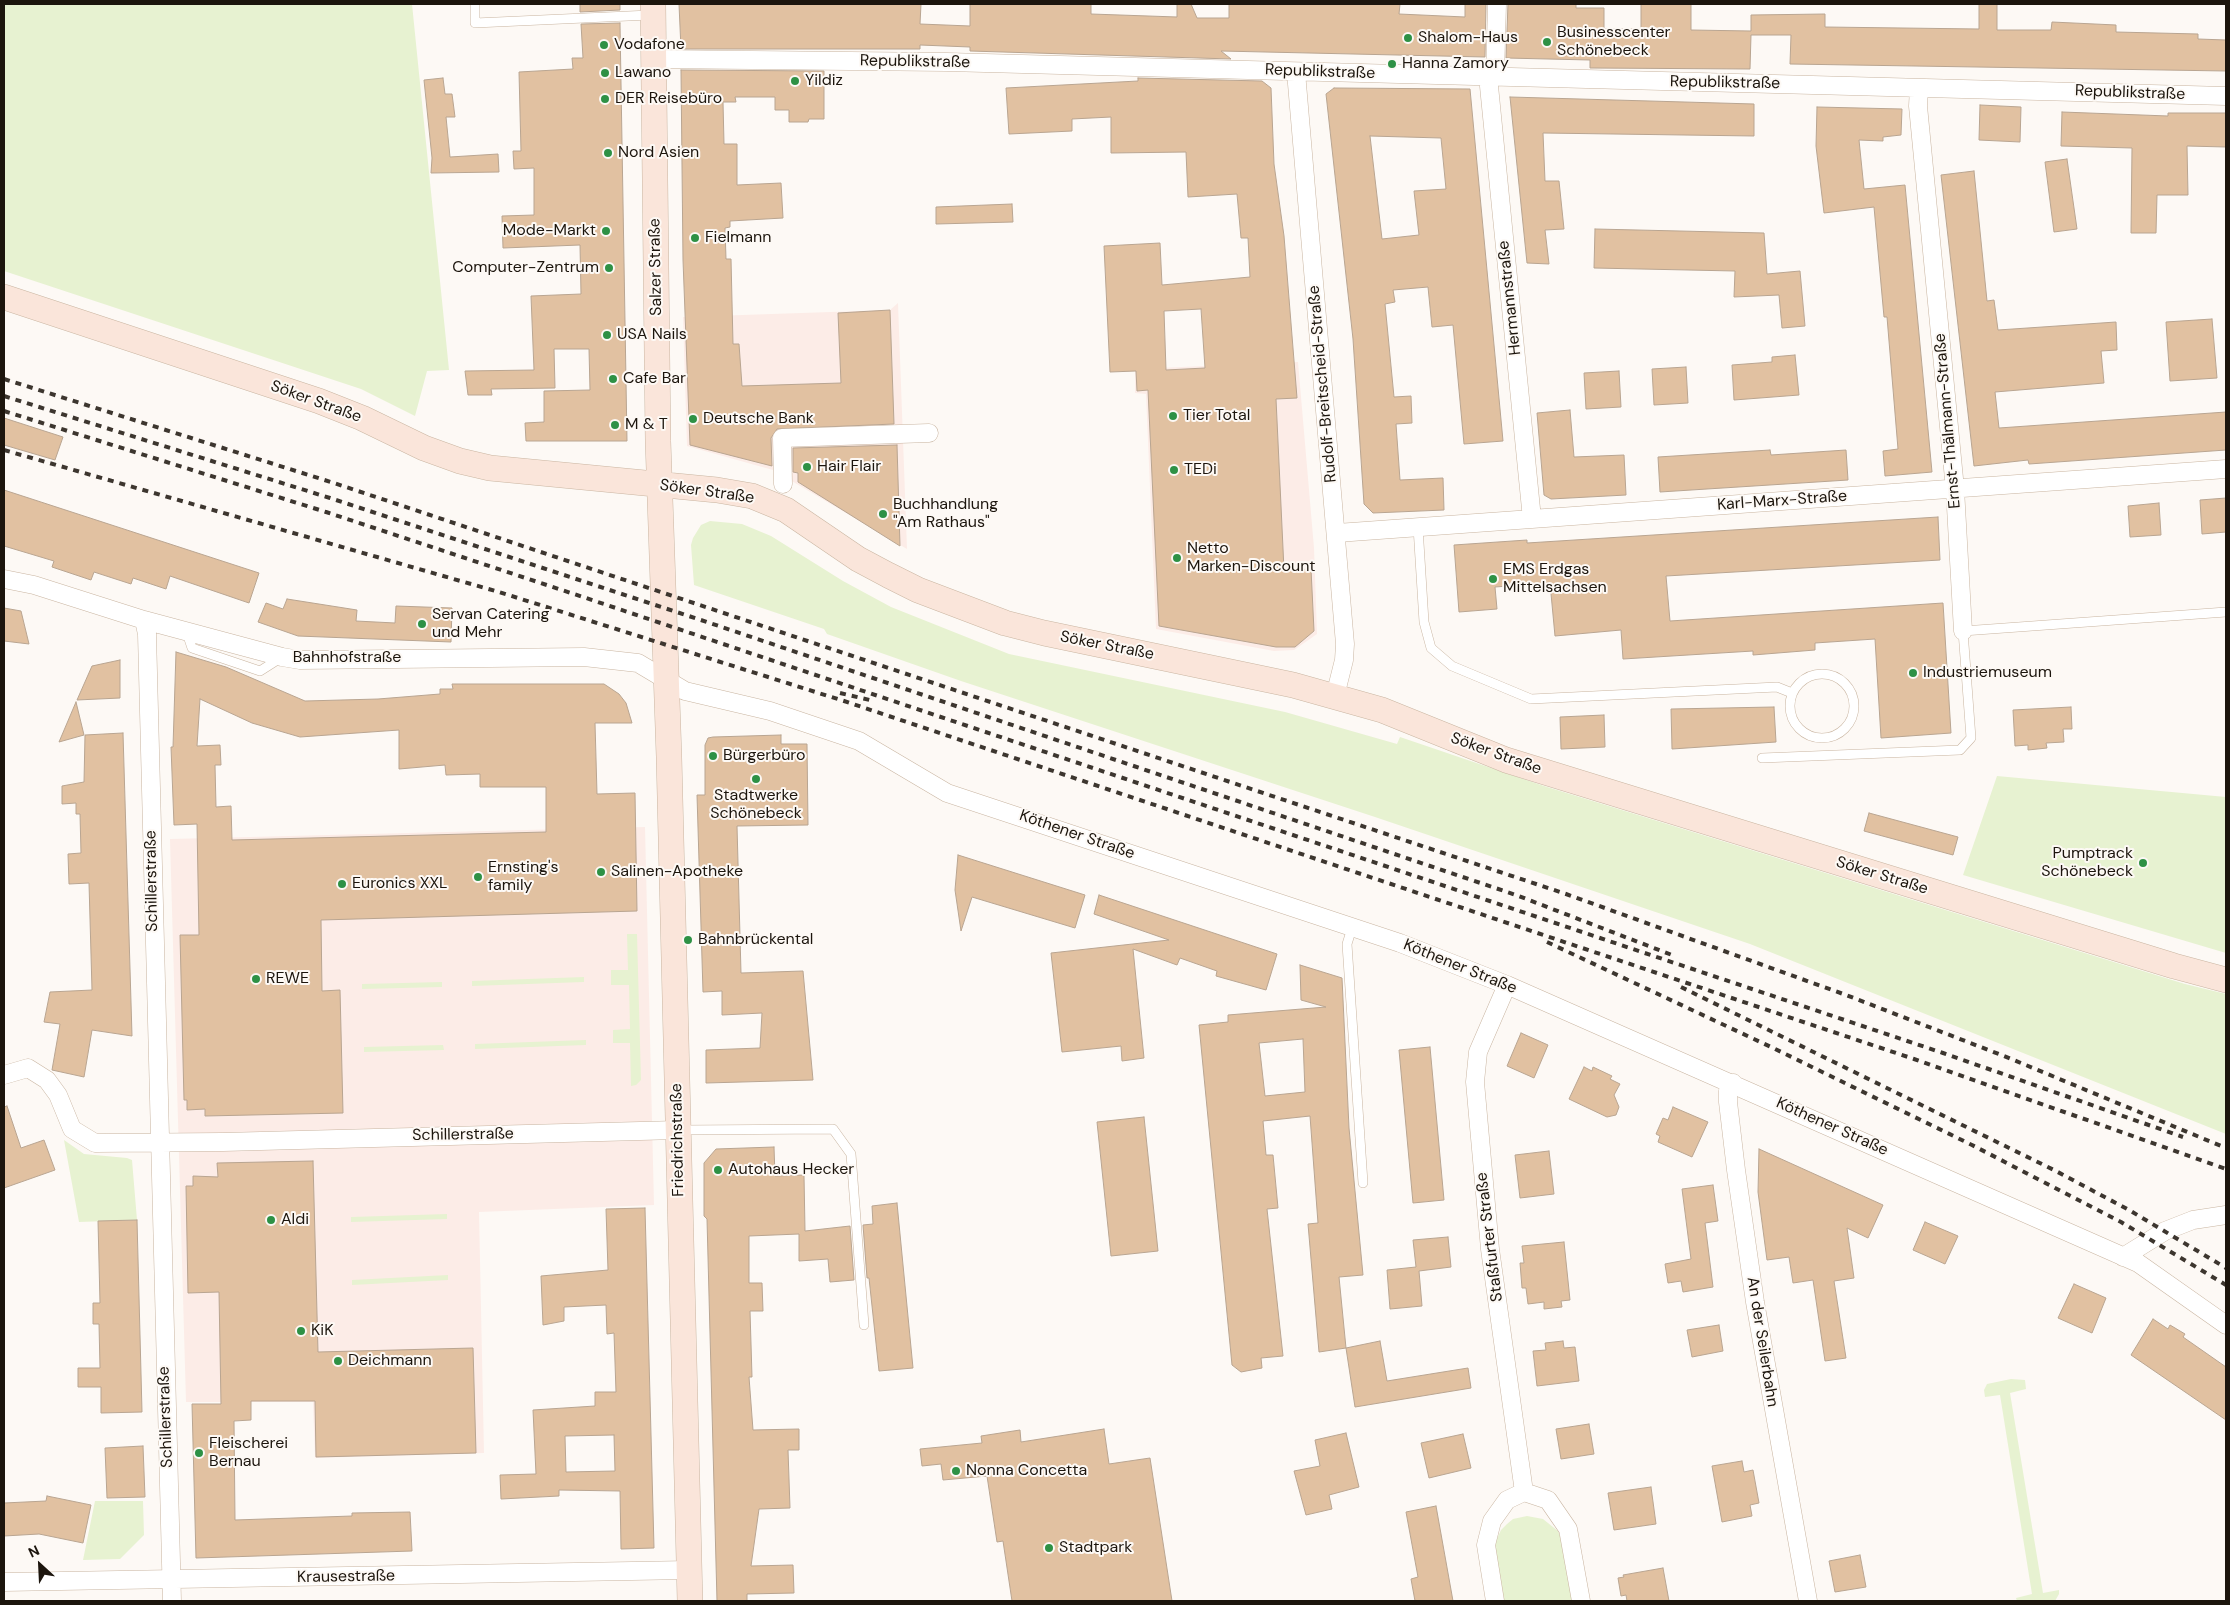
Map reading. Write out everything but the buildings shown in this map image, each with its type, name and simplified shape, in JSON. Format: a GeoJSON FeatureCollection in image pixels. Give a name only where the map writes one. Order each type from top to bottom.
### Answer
{"type":"FeatureCollection","features":[{"type":"Feature","properties":{"kind":"street","name":"Hermannstraße"},"geometry":{"type":"LineString","coordinates":[[1497,4],[1492,76],[1532,519]]}},
{"type":"Feature","properties":{"kind":"street","name":"Salzer Straße"},"geometry":{"type":"LineString","coordinates":[[653,9],[660,484],[666,679]]}},
{"type":"Feature","properties":{"kind":"street","name":"Republikstraße"},"geometry":{"type":"LineString","coordinates":[[654,60],[947,62],[2226,96]]}},
{"type":"Feature","properties":{"kind":"street","name":"Rudolf-Breitscheid-Straße"},"geometry":{"type":"LineString","coordinates":[[1296,72],[1337,533],[1345,644],[1344,660],[1335,696]]}},
{"type":"Feature","properties":{"kind":"street","name":"Ernst-Thälmann-Straße"},"geometry":{"type":"LineString","coordinates":[[1919,88],[1919,116],[1955,489],[1963,631]]}},
{"type":"Feature","properties":{"kind":"street","name":"Söker Straße"},"geometry":{"type":"LineString","coordinates":[[4,297],[345,411],[424,448],[460,461],[490,468],[730,492],[770,502],[786,510],[858,559],[888,576],[918,590],[1005,623],[1044,633],[1201,664],[1335,696],[1409,719],[1506,760],[2174,966],[2226,980]]}},
{"type":"Feature","properties":{"kind":"street"},"geometry":{"type":"LineString","coordinates":[[783,484],[782,438],[928,433]]}},
{"type":"Feature","properties":{"kind":"street","name":"Karl-Marx-Straße"},"geometry":{"type":"LineString","coordinates":[[1337,533],[2226,469]]}},
{"type":"Feature","properties":{"kind":"street","name":"Bahnhofstraße"},"geometry":{"type":"LineString","coordinates":[[4,579],[34,585],[144,620],[282,657],[300,660],[531,657],[614,659],[638,663],[666,679]]}},
{"type":"Feature","properties":{"kind":"street","name":"Schillerstraße"},"geometry":{"type":"LineString","coordinates":[[144,620],[147,634],[158,1142],[172,1601]]}},
{"type":"Feature","properties":{"kind":"street","name":"Köthener Straße"},"geometry":{"type":"LineString","coordinates":[[666,679],[685,691],[770,711],[858,741],[947,793],[1400,943],[1507,986],[1732,1083],[2138,1263],[2226,1325]]}},
{"type":"Feature","properties":{"kind":"street","name":"Friedrichstraße"},"geometry":{"type":"LineString","coordinates":[[666,679],[690,1601]]}},
{"type":"Feature","properties":{"kind":"street","name":"Staßfurter Straße"},"geometry":{"type":"LineString","coordinates":[[1507,986],[1478,1052],[1475,1082],[1490,1249],[1524,1492]]}},
{"type":"Feature","properties":{"kind":"street"},"geometry":{"type":"LineString","coordinates":[[4,1075],[28,1068],[47,1080],[58,1095],[72,1129],[95,1143],[158,1142]]}},
{"type":"Feature","properties":{"kind":"street","name":"An der Seilerbahn"},"geometry":{"type":"LineString","coordinates":[[1732,1083],[1728,1091],[1728,1102],[1738,1188],[1755,1302],[1808,1601]]}},
{"type":"Feature","properties":{"kind":"street","name":"Schillerstraße"},"geometry":{"type":"LineString","coordinates":[[158,1142],[678,1130]]}},
{"type":"Feature","properties":{"kind":"street"},"geometry":{"type":"LineString","coordinates":[[2122,1257],[2166,1231],[2184,1224],[2226,1215]]}},
{"type":"Feature","properties":{"kind":"street"},"geometry":{"type":"LineString","coordinates":[[1495,1601],[1486,1544],[1492,1521],[1507,1500],[1524,1492],[1548,1500],[1568,1529],[1581,1601]]}},
{"type":"Feature","properties":{"kind":"street","name":"Krausestraße"},"geometry":{"type":"LineString","coordinates":[[4,1582],[689,1570]]}},
{"type":"Feature","properties":{"kind":"lane"},"geometry":{"type":"LineString","coordinates":[[476,4],[475,23],[653,9]]}},
{"type":"Feature","properties":{"kind":"lane"},"geometry":{"type":"LineString","coordinates":[[1418,527],[1424,622],[1431,648],[1452,666],[1531,699],[1770,687],[1777,687],[1792,694]]}},
{"type":"Feature","properties":{"kind":"lane"},"geometry":{"type":"LineString","coordinates":[[1963,631],[2226,612]]}},
{"type":"Feature","properties":{"kind":"lane","name":"Ernst-Thälmann-Straße"},"geometry":{"type":"LineString","coordinates":[[1762,758],[1960,750],[1971,738],[1963,631]]}},
{"type":"Feature","properties":{"kind":"lane"},"geometry":{"type":"LineString","coordinates":[[1825,674],[1836,676],[1850,690],[1854,710],[1851,720],[1837,735],[1828,738],[1808,735],[1794,722],[1790,713],[1792,694],[1806,678],[1825,674]]}},
{"type":"Feature","properties":{"kind":"lane"},"geometry":{"type":"LineString","coordinates":[[1352,928],[1347,944],[1362,1183]]}},
{"type":"Feature","properties":{"kind":"lane"},"geometry":{"type":"LineString","coordinates":[[678,1130],[832,1129],[851,1154],[864,1325]]}},
{"type":"Feature","properties":{"kind":"shaded area"},"geometry":{"type":"Polygon","coordinates":[[[898,303],[907,549],[773,470],[687,446],[683,317],[890,310],[898,303]]]}},
{"type":"Feature","properties":{"kind":"shaded area"},"geometry":{"type":"Polygon","coordinates":[[[1298,362],[1314,548],[1317,634],[1294,650],[1274,651],[1156,629],[1146,394],[1135,393],[1135,369],[1298,362]]]}},
{"type":"Feature","properties":{"kind":"shaded area"},"geometry":{"type":"Polygon","coordinates":[[[645,827],[654,1205],[479,1212],[484,1453],[315,1458],[313,1402],[186,1402],[170,839],[645,827]]]}},
{"type":"Feature","properties":{"kind":"green space"},"geometry":{"type":"Polygon","coordinates":[[[4,4],[412,4],[449,370],[427,371],[415,416],[361,389],[4,271],[4,4]]]}},
{"type":"Feature","properties":{"kind":"green space"},"geometry":{"type":"Polygon","coordinates":[[[710,521],[742,524],[771,536],[843,581],[891,607],[1009,654],[1285,712],[1397,744],[1400,737],[1544,786],[2185,984],[2226,994],[2226,1134],[1750,944],[1375,817],[961,681],[827,634],[824,629],[694,585],[691,545],[701,525],[710,521]]]}},
{"type":"Feature","properties":{"kind":"green space"},"geometry":{"type":"Polygon","coordinates":[[[1997,776],[2226,797],[2226,953],[1963,875],[1997,776]]]}},
{"type":"Feature","properties":{"kind":"green space"},"geometry":{"type":"Polygon","coordinates":[[[627,934],[637,934],[641,1080],[636,1085],[631,1086],[630,1043],[613,1043],[613,1030],[630,1029],[629,985],[611,985],[611,970],[628,970],[627,934]]]}},
{"type":"Feature","properties":{"kind":"green space"},"geometry":{"type":"Polygon","coordinates":[[[584,977],[584,982],[472,986],[472,981],[584,977]]]}},
{"type":"Feature","properties":{"kind":"green space"},"geometry":{"type":"Polygon","coordinates":[[[442,982],[442,987],[362,989],[362,984],[442,982]]]}},
{"type":"Feature","properties":{"kind":"green space"},"geometry":{"type":"Polygon","coordinates":[[[586,1040],[586,1045],[475,1049],[475,1044],[586,1040]]]}},
{"type":"Feature","properties":{"kind":"green space"},"geometry":{"type":"Polygon","coordinates":[[[443,1045],[444,1050],[364,1052],[364,1047],[443,1045]]]}},
{"type":"Feature","properties":{"kind":"green space"},"geometry":{"type":"Polygon","coordinates":[[[64,1140],[84,1154],[132,1160],[137,1220],[79,1222],[64,1140]]]}},
{"type":"Feature","properties":{"kind":"green space"},"geometry":{"type":"Polygon","coordinates":[[[447,1214],[447,1219],[351,1222],[351,1217],[447,1214]]]}},
{"type":"Feature","properties":{"kind":"green space"},"geometry":{"type":"Polygon","coordinates":[[[448,1275],[448,1280],[352,1285],[352,1280],[448,1275]]]}},
{"type":"Feature","properties":{"kind":"green space"},"geometry":{"type":"Polygon","coordinates":[[[2011,1379],[2025,1380],[2026,1389],[2010,1393],[2043,1593],[2059,1590],[2055,1601],[2017,1601],[2016,1598],[2032,1594],[2000,1395],[1985,1397],[1984,1390],[1987,1384],[2011,1379]]]}},
{"type":"Feature","properties":{"kind":"green space"},"geometry":{"type":"Polygon","coordinates":[[[95,1501],[143,1501],[144,1535],[120,1559],[83,1560],[95,1501]]]}},
{"type":"Feature","properties":{"kind":"green space"},"geometry":{"type":"Polygon","coordinates":[[[1527,1516],[1543,1519],[1558,1531],[1562,1540],[1573,1601],[1502,1601],[1494,1545],[1501,1530],[1507,1524],[1513,1519],[1527,1516]]]}},
{"type":"Feature","properties":{"kind":"railway"},"geometry":{"type":"LineString","coordinates":[[4,379],[334,483],[1566,894],[1846,995],[2004,1056],[2226,1148]]}},
{"type":"Feature","properties":{"kind":"railway"},"geometry":{"type":"LineString","coordinates":[[4,396],[330,498],[707,622],[1516,895],[1672,955]]}},
{"type":"Feature","properties":{"kind":"railway"},"geometry":{"type":"LineString","coordinates":[[4,411],[326,512],[583,597],[1943,1053],[2183,1137]]}},
{"type":"Feature","properties":{"kind":"railway"},"geometry":{"type":"LineString","coordinates":[[4,450],[499,592],[844,701],[1914,1059],[2226,1169]]}},
{"type":"Feature","properties":{"kind":"railway"},"geometry":{"type":"LineString","coordinates":[[840,693],[874,701]]}},
{"type":"Feature","properties":{"kind":"railway"},"geometry":{"type":"LineString","coordinates":[[1547,942],[1771,1047],[1972,1145],[2121,1222],[2226,1285]]}},
{"type":"Feature","properties":{"kind":"railway"},"geometry":{"type":"LineString","coordinates":[[1681,987],[2054,1170],[2129,1210],[2226,1268]]}},
{"type":"Feature","properties":{"kind":"place","name":"Shalom-Haus"},"geometry":{"type":"Point","coordinates":[1408,38]}},
{"type":"Feature","properties":{"kind":"place","name":"Businesscenter Schönebeck"},"geometry":{"type":"Point","coordinates":[1547,42]}},
{"type":"Feature","properties":{"kind":"place","name":"Vodafone"},"geometry":{"type":"Point","coordinates":[604,45]}},
{"type":"Feature","properties":{"kind":"place","name":"Hanna Zamory"},"geometry":{"type":"Point","coordinates":[1392,64]}},
{"type":"Feature","properties":{"kind":"place","name":"Lawano"},"geometry":{"type":"Point","coordinates":[605,73]}},
{"type":"Feature","properties":{"kind":"place","name":"Yildiz"},"geometry":{"type":"Point","coordinates":[795,81]}},
{"type":"Feature","properties":{"kind":"place","name":"DER Reisebüro"},"geometry":{"type":"Point","coordinates":[605,99]}},
{"type":"Feature","properties":{"kind":"place","name":"Nord Asien"},"geometry":{"type":"Point","coordinates":[608,153]}},
{"type":"Feature","properties":{"kind":"place","name":"Mode-Markt"},"geometry":{"type":"Point","coordinates":[606,231]}},
{"type":"Feature","properties":{"kind":"place","name":"Fielmann"},"geometry":{"type":"Point","coordinates":[695,238]}},
{"type":"Feature","properties":{"kind":"place","name":"Computer-Zentrum"},"geometry":{"type":"Point","coordinates":[609,268]}},
{"type":"Feature","properties":{"kind":"place","name":"USA Nails"},"geometry":{"type":"Point","coordinates":[607,335]}},
{"type":"Feature","properties":{"kind":"place","name":"Cafe Bar"},"geometry":{"type":"Point","coordinates":[613,379]}},
{"type":"Feature","properties":{"kind":"place","name":"Tier Total"},"geometry":{"type":"Point","coordinates":[1173,416]}},
{"type":"Feature","properties":{"kind":"place","name":"Deutsche Bank"},"geometry":{"type":"Point","coordinates":[693,419]}},
{"type":"Feature","properties":{"kind":"place","name":"M & T"},"geometry":{"type":"Point","coordinates":[615,425]}},
{"type":"Feature","properties":{"kind":"place","name":"Hair Flair"},"geometry":{"type":"Point","coordinates":[807,467]}},
{"type":"Feature","properties":{"kind":"place","name":"TEDi"},"geometry":{"type":"Point","coordinates":[1174,470]}},
{"type":"Feature","properties":{"kind":"place","name":"Buchhandlung \"Am Rathaus\""},"geometry":{"type":"Point","coordinates":[883,514]}},
{"type":"Feature","properties":{"kind":"place","name":"Netto Marken-Discount"},"geometry":{"type":"Point","coordinates":[1177,558]}},
{"type":"Feature","properties":{"kind":"place","name":"EMS Erdgas Mittelsachsen"},"geometry":{"type":"Point","coordinates":[1493,579]}},
{"type":"Feature","properties":{"kind":"place","name":"Servan Catering und Mehr"},"geometry":{"type":"Point","coordinates":[422,624]}},
{"type":"Feature","properties":{"kind":"place","name":"Industriemuseum"},"geometry":{"type":"Point","coordinates":[1913,673]}},
{"type":"Feature","properties":{"kind":"place","name":"Bürgerbüro"},"geometry":{"type":"Point","coordinates":[713,756]}},
{"type":"Feature","properties":{"kind":"place","name":"Stadtwerke Schönebeck"},"geometry":{"type":"Point","coordinates":[756,779]}},
{"type":"Feature","properties":{"kind":"place","name":"Pumptrack Schönebeck"},"geometry":{"type":"Point","coordinates":[2143,863]}},
{"type":"Feature","properties":{"kind":"place","name":"Salinen-Apotheke"},"geometry":{"type":"Point","coordinates":[601,872]}},
{"type":"Feature","properties":{"kind":"place","name":"Ernsting's family"},"geometry":{"type":"Point","coordinates":[478,877]}},
{"type":"Feature","properties":{"kind":"place","name":"Euronics XXL"},"geometry":{"type":"Point","coordinates":[342,884]}},
{"type":"Feature","properties":{"kind":"place","name":"Bahnbrückental"},"geometry":{"type":"Point","coordinates":[688,940]}},
{"type":"Feature","properties":{"kind":"place","name":"REWE"},"geometry":{"type":"Point","coordinates":[256,979]}},
{"type":"Feature","properties":{"kind":"place","name":"Autohaus Hecker"},"geometry":{"type":"Point","coordinates":[718,1170]}},
{"type":"Feature","properties":{"kind":"place","name":"Aldi"},"geometry":{"type":"Point","coordinates":[271,1220]}},
{"type":"Feature","properties":{"kind":"place","name":"KiK"},"geometry":{"type":"Point","coordinates":[301,1331]}},
{"type":"Feature","properties":{"kind":"place","name":"Deichmann"},"geometry":{"type":"Point","coordinates":[338,1361]}},
{"type":"Feature","properties":{"kind":"place","name":"Fleischerei Bernau"},"geometry":{"type":"Point","coordinates":[199,1453]}},
{"type":"Feature","properties":{"kind":"place","name":"Nonna Concetta"},"geometry":{"type":"Point","coordinates":[956,1471]}},
{"type":"Feature","properties":{"kind":"place","name":"Stadtpark"},"geometry":{"type":"Point","coordinates":[1049,1548]}}]}
